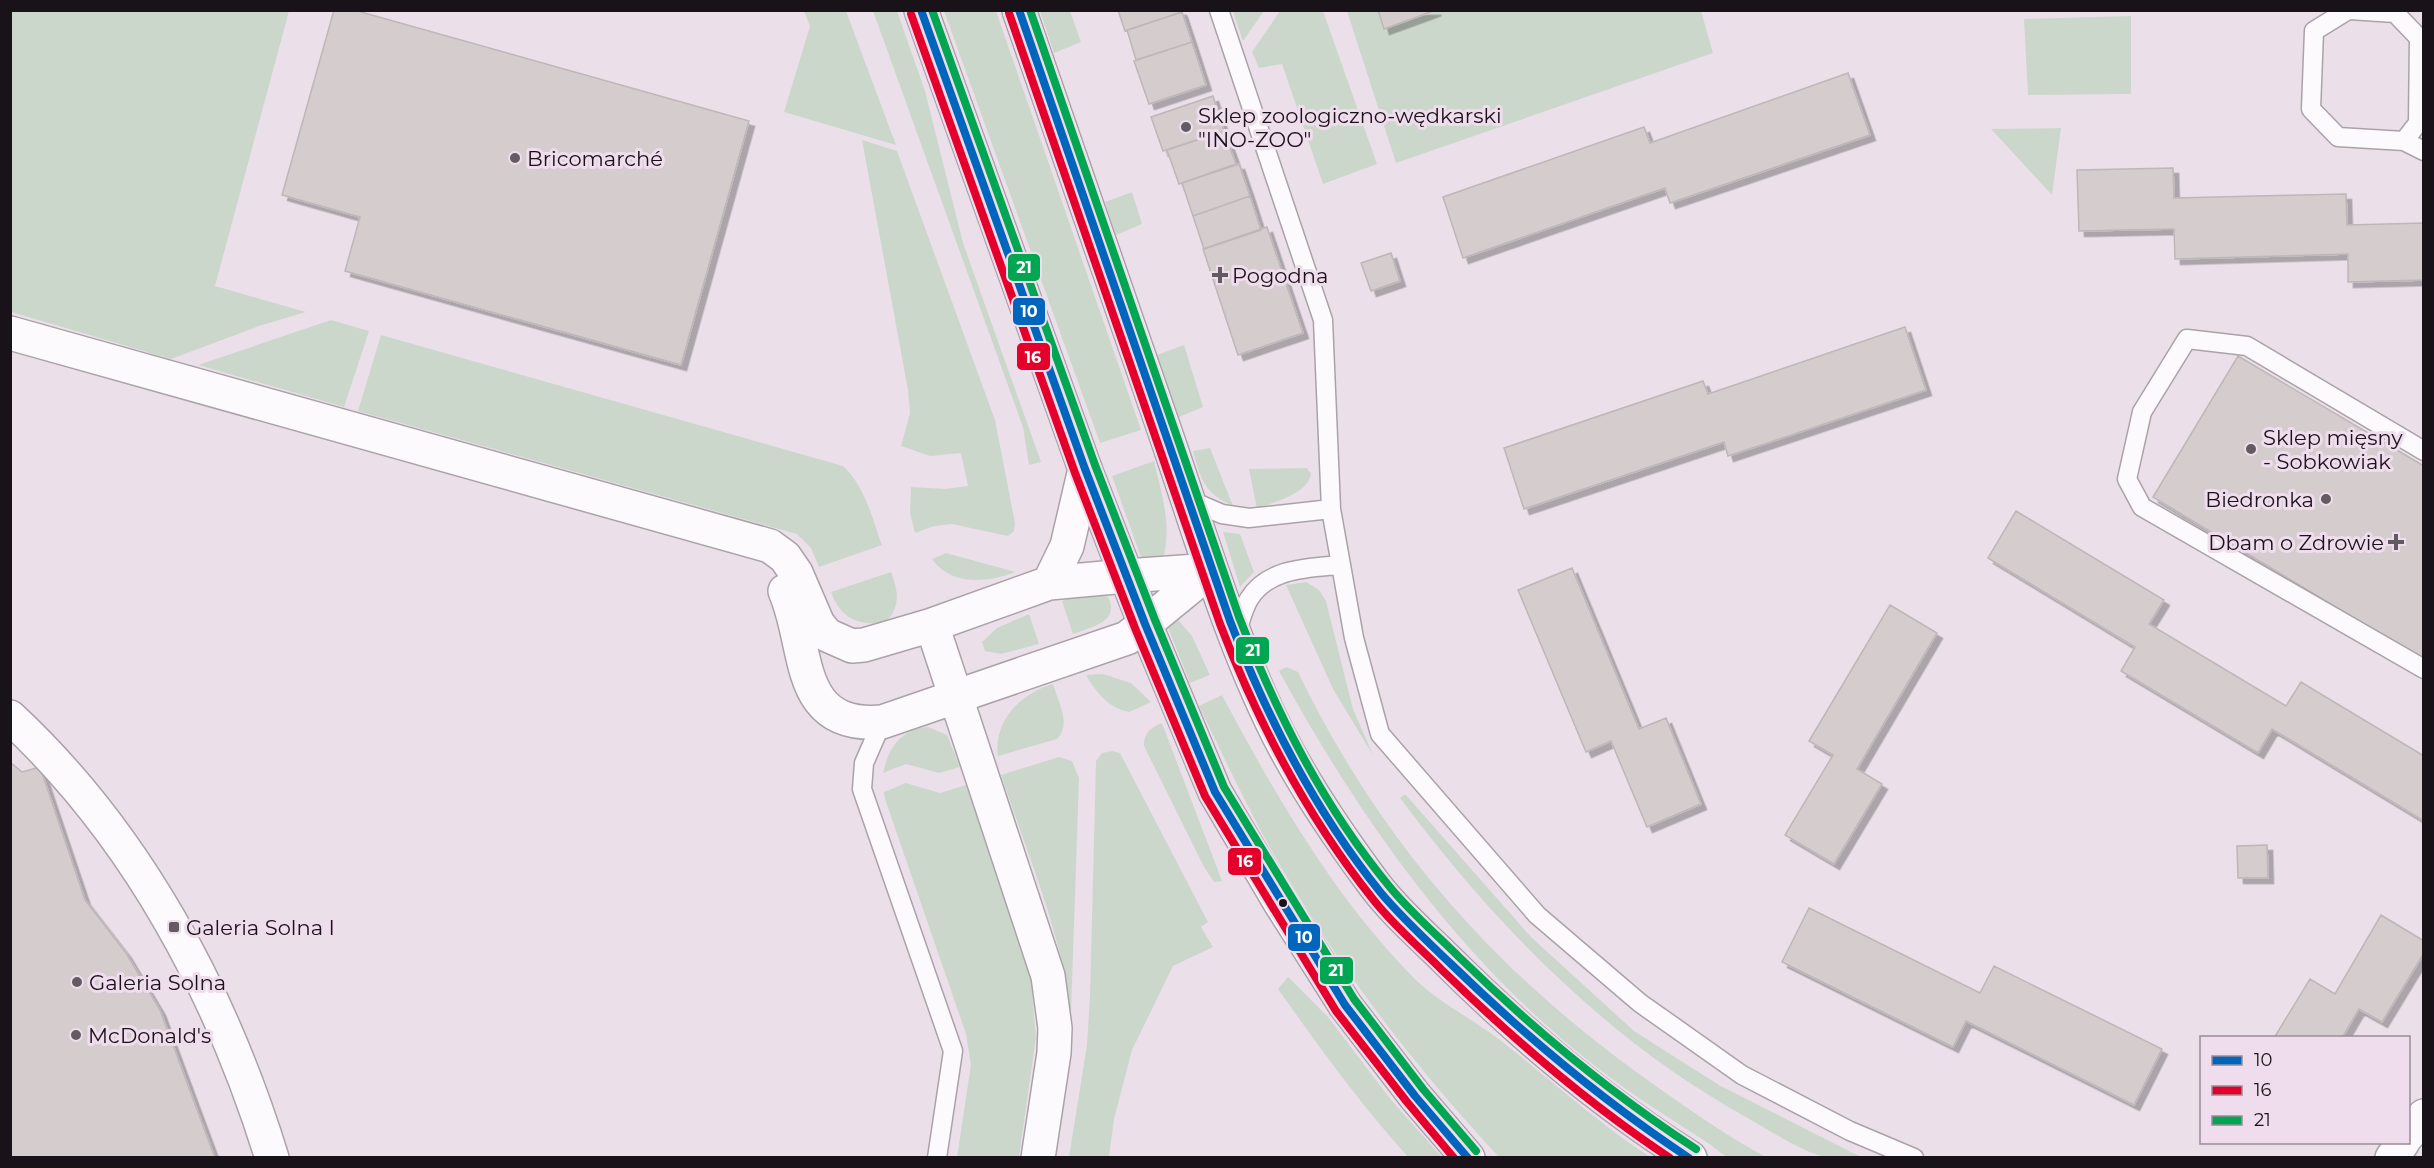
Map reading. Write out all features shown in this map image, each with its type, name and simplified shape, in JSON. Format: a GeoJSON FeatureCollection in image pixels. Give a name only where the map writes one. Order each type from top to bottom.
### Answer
{"type":"FeatureCollection","features":[{"type":"Feature","properties":{"kind":"street"},"geometry":{"type":"LineString","coordinates":[[921,10],[1085,470],[1144,624],[1215,792],[1281,904],[1345,1005],[1414,1096],[1468,1158]]}},
{"type":"Feature","properties":{"kind":"street"},"geometry":{"type":"LineString","coordinates":[[1019,10],[1211,570],[1235,636],[1279,737],[1326,815],[1377,888],[1498,1011],[1576,1077],[1645,1129],[1690,1158]]}},
{"type":"Feature","properties":{"kind":"street"},"geometry":{"type":"LineString","coordinates":[[10,333],[739,535],[770,546],[785,557],[796,573],[818,624],[839,642],[864,645],[932,625],[1049,583],[1211,570]]}},
{"type":"Feature","properties":{"kind":"street"},"geometry":{"type":"LineString","coordinates":[[1049,583],[1067,546],[1085,470]]}},
{"type":"Feature","properties":{"kind":"street"},"geometry":{"type":"LineString","coordinates":[[757,543],[786,593],[813,693],[827,708],[840,716],[862,722],[882,722],[1127,638],[1211,570]]}},
{"type":"Feature","properties":{"kind":"street"},"geometry":{"type":"LineString","coordinates":[[932,625],[1048,976],[1055,1028],[1054,1053],[1038,1158]]}},
{"type":"Feature","properties":{"kind":"street"},"geometry":{"type":"LineString","coordinates":[[10,717],[39,744],[114,832],[153,891],[197,971],[230,1044],[272,1158]]}},
{"type":"Feature","properties":{"kind":"street"},"geometry":{"type":"LineString","coordinates":[[2410,1134],[2424,1116]]}},
{"type":"Feature","properties":{"kind":"street"},"geometry":{"type":"LineString","coordinates":[[2392,1158],[2402,1144]]}},
{"type":"Feature","properties":{"kind":"lane"},"geometry":{"type":"LineString","coordinates":[[1219,10],[1323,320],[1331,509],[1339,565],[1354,638],[1380,734],[1537,915],[1640,1003],[1742,1075],[1850,1131],[1914,1158]]}},
{"type":"Feature","properties":{"kind":"lane"},"geometry":{"type":"LineString","coordinates":[[2404,141],[2418,123],[2419,38],[2395,13],[2348,10],[2314,31],[2311,109],[2338,137],[2404,141],[2424,151]]}},
{"type":"Feature","properties":{"kind":"lane"},"geometry":{"type":"LineString","coordinates":[[2424,451],[2247,346],[2187,339],[2142,412],[2127,479],[2142,507],[2424,669]]}},
{"type":"Feature","properties":{"kind":"lane"},"geometry":{"type":"LineString","coordinates":[[1187,499],[1222,514],[1249,518],[1331,509]]}},
{"type":"Feature","properties":{"kind":"lane"},"geometry":{"type":"LineString","coordinates":[[1235,636],[1249,599],[1269,579],[1296,569],[1339,565]]}},
{"type":"Feature","properties":{"kind":"lane"},"geometry":{"type":"LineString","coordinates":[[882,722],[864,763],[862,789],[953,1051],[937,1158]]}},
{"type":"Feature","properties":{"kind":"shaded area"},"geometry":{"type":"Polygon","coordinates":[[[1237,10],[1264,11],[1243,41],[1233,12],[1237,10]]]}},
{"type":"Feature","properties":{"kind":"shaded area"},"geometry":{"type":"Polygon","coordinates":[[[10,11],[289,11],[215,286],[306,312],[259,326],[171,359],[11,312],[10,11]]]}},
{"type":"Feature","properties":{"kind":"shaded area"},"geometry":{"type":"Polygon","coordinates":[[[804,11],[846,11],[896,145],[784,112],[810,26],[804,11]]]}},
{"type":"Feature","properties":{"kind":"shaded area"},"geometry":{"type":"Polygon","coordinates":[[[873,11],[897,11],[925,91],[963,243],[1041,462],[1029,465],[1023,427],[873,11]]]}},
{"type":"Feature","properties":{"kind":"shaded area"},"geometry":{"type":"Polygon","coordinates":[[[944,11],[996,11],[1141,430],[1100,443],[944,11]]]}},
{"type":"Feature","properties":{"kind":"shaded area"},"geometry":{"type":"Polygon","coordinates":[[[1040,11],[1070,11],[1081,42],[1054,53],[1040,11]]]}},
{"type":"Feature","properties":{"kind":"shaded area"},"geometry":{"type":"Polygon","coordinates":[[[1280,11],[1323,11],[1377,164],[1323,184],[1282,64],[1259,68],[1252,52],[1280,11]]]}},
{"type":"Feature","properties":{"kind":"shaded area"},"geometry":{"type":"Polygon","coordinates":[[[1347,11],[1378,11],[1384,29],[1436,11],[1701,11],[1713,53],[1396,163],[1347,11]]]}},
{"type":"Feature","properties":{"kind":"shaded area"},"geometry":{"type":"Polygon","coordinates":[[[2131,16],[2131,94],[2028,95],[2024,19],[2131,16]]]}},
{"type":"Feature","properties":{"kind":"shaded area"},"geometry":{"type":"Polygon","coordinates":[[[2061,128],[2052,195],[1991,129],[2061,128]]]}},
{"type":"Feature","properties":{"kind":"shaded area"},"geometry":{"type":"Polygon","coordinates":[[[862,140],[897,151],[995,420],[1015,523],[1014,531],[1008,536],[952,524],[934,526],[915,533],[910,513],[911,487],[946,489],[968,486],[961,453],[930,456],[901,446],[910,413],[908,390],[862,140]]]}},
{"type":"Feature","properties":{"kind":"shaded area"},"geometry":{"type":"Polygon","coordinates":[[[1132,192],[1142,224],[1116,235],[1105,202],[1132,192]]]}},
{"type":"Feature","properties":{"kind":"shaded area"},"geometry":{"type":"Polygon","coordinates":[[[331,320],[369,331],[344,407],[198,365],[331,320]]]}},
{"type":"Feature","properties":{"kind":"shaded area"},"geometry":{"type":"Polygon","coordinates":[[[381,335],[843,466],[851,474],[862,493],[882,545],[819,567],[811,548],[797,534],[358,411],[381,335]]]}},
{"type":"Feature","properties":{"kind":"shaded area"},"geometry":{"type":"Polygon","coordinates":[[[1184,345],[1203,407],[1179,417],[1157,355],[1184,345]]]}},
{"type":"Feature","properties":{"kind":"shaded area"},"geometry":{"type":"Polygon","coordinates":[[[1210,448],[1233,506],[1210,491],[1202,478],[1193,451],[1210,448]]]}},
{"type":"Feature","properties":{"kind":"shaded area"},"geometry":{"type":"Polygon","coordinates":[[[1154,461],[1163,499],[1167,536],[1162,562],[1142,560],[1112,476],[1154,461]]]}},
{"type":"Feature","properties":{"kind":"shaded area"},"geometry":{"type":"Polygon","coordinates":[[[1307,468],[1311,474],[1304,487],[1257,509],[1249,469],[1307,468]]]}},
{"type":"Feature","properties":{"kind":"shaded area"},"geometry":{"type":"Polygon","coordinates":[[[1223,532],[1240,534],[1254,572],[1240,587],[1223,532]]]}},
{"type":"Feature","properties":{"kind":"shaded area"},"geometry":{"type":"Polygon","coordinates":[[[946,553],[1015,572],[982,580],[959,578],[940,568],[932,559],[946,553]]]}},
{"type":"Feature","properties":{"kind":"shaded area"},"geometry":{"type":"Polygon","coordinates":[[[891,572],[897,597],[895,609],[887,621],[868,623],[852,619],[840,608],[831,592],[891,572]]]}},
{"type":"Feature","properties":{"kind":"shaded area"},"geometry":{"type":"Polygon","coordinates":[[[1306,582],[1319,590],[1326,601],[1353,709],[1374,757],[1333,689],[1286,585],[1306,582]]]}},
{"type":"Feature","properties":{"kind":"shaded area"},"geometry":{"type":"Polygon","coordinates":[[[1089,592],[1108,597],[1111,605],[1110,612],[1102,622],[1073,634],[1062,601],[1089,592]]]}},
{"type":"Feature","properties":{"kind":"shaded area"},"geometry":{"type":"Polygon","coordinates":[[[1029,614],[1039,644],[1001,654],[985,651],[982,642],[997,628],[1029,614]]]}},
{"type":"Feature","properties":{"kind":"shaded area"},"geometry":{"type":"Polygon","coordinates":[[[1173,614],[1192,636],[1210,675],[1190,683],[1165,620],[1173,614]]]}},
{"type":"Feature","properties":{"kind":"shaded area"},"geometry":{"type":"Polygon","coordinates":[[[1286,667],[1298,672],[1331,735],[1368,795],[1408,851],[1451,904],[1498,954],[1548,1001],[1602,1046],[1699,1116],[1766,1157],[1734,1159],[1728,1157],[1654,1108],[1594,1065],[1538,1018],[1487,967],[1439,913],[1353,796],[1279,671],[1286,667]]]}},
{"type":"Feature","properties":{"kind":"shaded area"},"geometry":{"type":"Polygon","coordinates":[[[1103,674],[1131,683],[1151,702],[1129,712],[1115,707],[1098,693],[1086,675],[1103,674]]]}},
{"type":"Feature","properties":{"kind":"shaded area"},"geometry":{"type":"Polygon","coordinates":[[[1053,684],[1064,720],[1057,739],[998,756],[1000,731],[1012,710],[1030,694],[1053,684]]]}},
{"type":"Feature","properties":{"kind":"shaded area"},"geometry":{"type":"Polygon","coordinates":[[[1222,695],[1262,769],[1306,841],[1355,910],[1409,973],[1430,992],[1500,1040],[1592,1115],[1650,1157],[1499,1157],[1433,1082],[1370,1003],[1313,920],[1287,877],[1254,818],[1199,706],[1222,695]]]}},
{"type":"Feature","properties":{"kind":"shaded area"},"geometry":{"type":"Polygon","coordinates":[[[1162,723],[1222,881],[1214,882],[1204,867],[1144,746],[1148,732],[1162,723]]]}},
{"type":"Feature","properties":{"kind":"shaded area"},"geometry":{"type":"Polygon","coordinates":[[[928,727],[947,735],[960,767],[939,773],[906,764],[883,773],[897,741],[910,732],[928,727]]]}},
{"type":"Feature","properties":{"kind":"shaded area"},"geometry":{"type":"Polygon","coordinates":[[[1112,751],[1120,753],[1208,922],[1201,927],[1213,947],[1173,966],[1132,1050],[1114,1119],[1109,1157],[1069,1157],[1087,1045],[1096,761],[1102,753],[1112,751]]]}},
{"type":"Feature","properties":{"kind":"shaded area"},"geometry":{"type":"Polygon","coordinates":[[[1059,757],[1072,761],[1079,778],[1071,1013],[1060,952],[1001,775],[1059,757]]]}},
{"type":"Feature","properties":{"kind":"shaded area"},"geometry":{"type":"Polygon","coordinates":[[[906,783],[940,793],[966,785],[1018,932],[1031,980],[1036,1037],[1019,1157],[957,1157],[971,1065],[966,1034],[885,799],[884,792],[906,783]]]}},
{"type":"Feature","properties":{"kind":"shaded area"},"geometry":{"type":"Polygon","coordinates":[[[1405,794],[1531,937],[1634,1031],[1719,1085],[1861,1157],[1829,1158],[1794,1145],[1693,1085],[1645,1052],[1599,1015],[1514,934],[1436,845],[1400,798],[1405,794]]]}},
{"type":"Feature","properties":{"kind":"shaded area"},"geometry":{"type":"Polygon","coordinates":[[[1288,977],[1328,1017],[1392,1101],[1442,1157],[1408,1157],[1341,1075],[1278,989],[1288,977]]]}},
{"type":"Feature","properties":{"kind":"building","name":"Bricomarché"},"geometry":{"type":"Polygon","coordinates":[[[334,10],[354,10],[749,121],[681,365],[345,271],[360,217],[282,195],[334,10]]]}},
{"type":"Feature","properties":{"kind":"building"},"geometry":{"type":"Polygon","coordinates":[[[1118,10],[1181,10],[1182,12],[1125,31],[1118,10]]]}},
{"type":"Feature","properties":{"kind":"building"},"geometry":{"type":"Polygon","coordinates":[[[1378,10],[1436,10],[1384,29],[1378,10]]]}},
{"type":"Feature","properties":{"kind":"building"},"geometry":{"type":"Polygon","coordinates":[[[1182,12],[1192,42],[1136,60],[1127,30],[1182,12]]]}},
{"type":"Feature","properties":{"kind":"building"},"geometry":{"type":"Polygon","coordinates":[[[1192,42],[1206,85],[1149,104],[1134,61],[1192,42]]]}},
{"type":"Feature","properties":{"kind":"building"},"geometry":{"type":"Polygon","coordinates":[[[1848,73],[1870,135],[1670,203],[1665,188],[1463,258],[1443,197],[1644,127],[1650,143],[1848,73]]]}},
{"type":"Feature","properties":{"kind":"building"},"geometry":{"type":"Polygon","coordinates":[[[1213,96],[1224,131],[1163,151],[1151,117],[1213,96]]]}},
{"type":"Feature","properties":{"kind":"building"},"geometry":{"type":"Polygon","coordinates":[[[1224,131],[1236,164],[1179,184],[1167,150],[1224,131]]]}},
{"type":"Feature","properties":{"kind":"building"},"geometry":{"type":"Polygon","coordinates":[[[1239,164],[1250,196],[1193,216],[1182,183],[1239,164]]]}},
{"type":"Feature","properties":{"kind":"building"},"geometry":{"type":"Polygon","coordinates":[[[2173,168],[2174,198],[2346,194],[2347,225],[2424,223],[2424,280],[2348,282],[2348,254],[2175,259],[2174,229],[2079,231],[2077,170],[2173,168]]]}},
{"type":"Feature","properties":{"kind":"building"},"geometry":{"type":"Polygon","coordinates":[[[1250,196],[1261,230],[1204,249],[1193,216],[1250,196]]]}},
{"type":"Feature","properties":{"kind":"building"},"geometry":{"type":"Polygon","coordinates":[[[1267,227],[1303,333],[1238,355],[1203,249],[1267,227]]]}},
{"type":"Feature","properties":{"kind":"building"},"geometry":{"type":"Polygon","coordinates":[[[1391,253],[1400,281],[1371,291],[1361,263],[1391,253]]]}},
{"type":"Feature","properties":{"kind":"building"},"geometry":{"type":"Polygon","coordinates":[[[1905,327],[1926,390],[1728,456],[1724,442],[1524,509],[1504,448],[1703,381],[1708,394],[1905,327]]]}},
{"type":"Feature","properties":{"kind":"building"},"geometry":{"type":"Polygon","coordinates":[[[2238,356],[2424,466],[2424,660],[2153,497],[2238,356]]]}},
{"type":"Feature","properties":{"kind":"building"},"geometry":{"type":"Polygon","coordinates":[[[2016,511],[2164,600],[2149,624],[2286,706],[2301,682],[2424,756],[2424,821],[2272,729],[2258,753],[2121,671],[2135,647],[1988,558],[2016,511]]]}},
{"type":"Feature","properties":{"kind":"building"},"geometry":{"type":"Polygon","coordinates":[[[1572,568],[1639,729],[1666,718],[1701,804],[1647,827],[1611,741],[1586,752],[1518,590],[1572,568]]]}},
{"type":"Feature","properties":{"kind":"building"},"geometry":{"type":"Polygon","coordinates":[[[1890,605],[1937,633],[1857,769],[1882,784],[1834,864],[1785,835],[1833,755],[1809,741],[1890,605]]]}},
{"type":"Feature","properties":{"kind":"building","name":"Galeria Solna"},"geometry":{"type":"Polygon","coordinates":[[[10,762],[22,772],[40,767],[85,900],[126,953],[160,1010],[215,1158],[10,1158],[10,762]]]}},
{"type":"Feature","properties":{"kind":"building"},"geometry":{"type":"Polygon","coordinates":[[[2267,845],[2268,878],[2238,878],[2237,846],[2267,845]]]}},
{"type":"Feature","properties":{"kind":"building"},"geometry":{"type":"Polygon","coordinates":[[[1809,908],[1980,993],[1994,966],[2162,1049],[2134,1105],[1966,1021],[1953,1047],[1782,962],[1809,908]]]}},
{"type":"Feature","properties":{"kind":"building"},"geometry":{"type":"Polygon","coordinates":[[[2381,915],[2424,941],[2424,953],[2382,1022],[2359,1009],[2343,1036],[2275,1036],[2310,979],[2335,994],[2381,915]]]}},
{"type":"Feature","properties":{"kind":"transit line","name":"10"},"geometry":{"type":"LineString","coordinates":[[921,10],[1085,469],[1145,624],[1215,792],[1345,1005],[1415,1096],[1468,1158]]}},
{"type":"Feature","properties":{"kind":"transit line","name":"21"},"geometry":{"type":"LineString","coordinates":[[932,10],[1095,465],[1155,620],[1224,787],[1354,999],[1423,1089],[1476,1151]]}},
{"type":"Feature","properties":{"kind":"transit line","name":"10"},"geometry":{"type":"LineString","coordinates":[[1019,10],[1230,621],[1260,693],[1314,796],[1357,862],[1381,893],[1424,938],[1507,1017],[1566,1067],[1626,1114],[1689,1158]]}},
{"type":"Feature","properties":{"kind":"transit line","name":"21"},"geometry":{"type":"LineString","coordinates":[[1030,10],[1239,617],[1269,689],[1323,791],[1365,855],[1414,914],[1516,1010],[1573,1059],[1633,1106],[1696,1149]]}},
{"type":"Feature","properties":{"kind":"transit line","name":"16"},"geometry":{"type":"LineString","coordinates":[[1009,13],[1220,624],[1250,697],[1305,801],[1348,866],[1380,908],[1405,935],[1496,1021],[1580,1093],[1670,1158]]}},
{"type":"Feature","properties":{"kind":"transit line","name":"16"},"geometry":{"type":"LineString","coordinates":[[911,14],[1075,473],[1135,628],[1205,796],[1336,1011],[1454,1158]]}},
{"type":"Feature","properties":{"kind":"place","name":"Sklep zoologiczno-wędkarski \"INO-ZOO\""},"geometry":{"type":"Point","coordinates":[1186,127]}},
{"type":"Feature","properties":{"kind":"place","name":"Bricomarché"},"geometry":{"type":"Point","coordinates":[515,158]}},
{"type":"Feature","properties":{"kind":"place","name":"Pogodna"},"geometry":{"type":"Point","coordinates":[1220,275]}},
{"type":"Feature","properties":{"kind":"place","name":"Sklep mięsny - Sobkowiak"},"geometry":{"type":"Point","coordinates":[2251,449]}},
{"type":"Feature","properties":{"kind":"place","name":"Biedronka"},"geometry":{"type":"Point","coordinates":[2326,499]}},
{"type":"Feature","properties":{"kind":"place","name":"Dbam o Zdrowie"},"geometry":{"type":"Point","coordinates":[2396,542]}},
{"type":"Feature","properties":{"kind":"place","name":"Galeria Solna I"},"geometry":{"type":"Point","coordinates":[174,927]}},
{"type":"Feature","properties":{"kind":"place","name":"Galeria Solna"},"geometry":{"type":"Point","coordinates":[77,982]}},
{"type":"Feature","properties":{"kind":"place","name":"McDonald's"},"geometry":{"type":"Point","coordinates":[76,1035]}}]}
